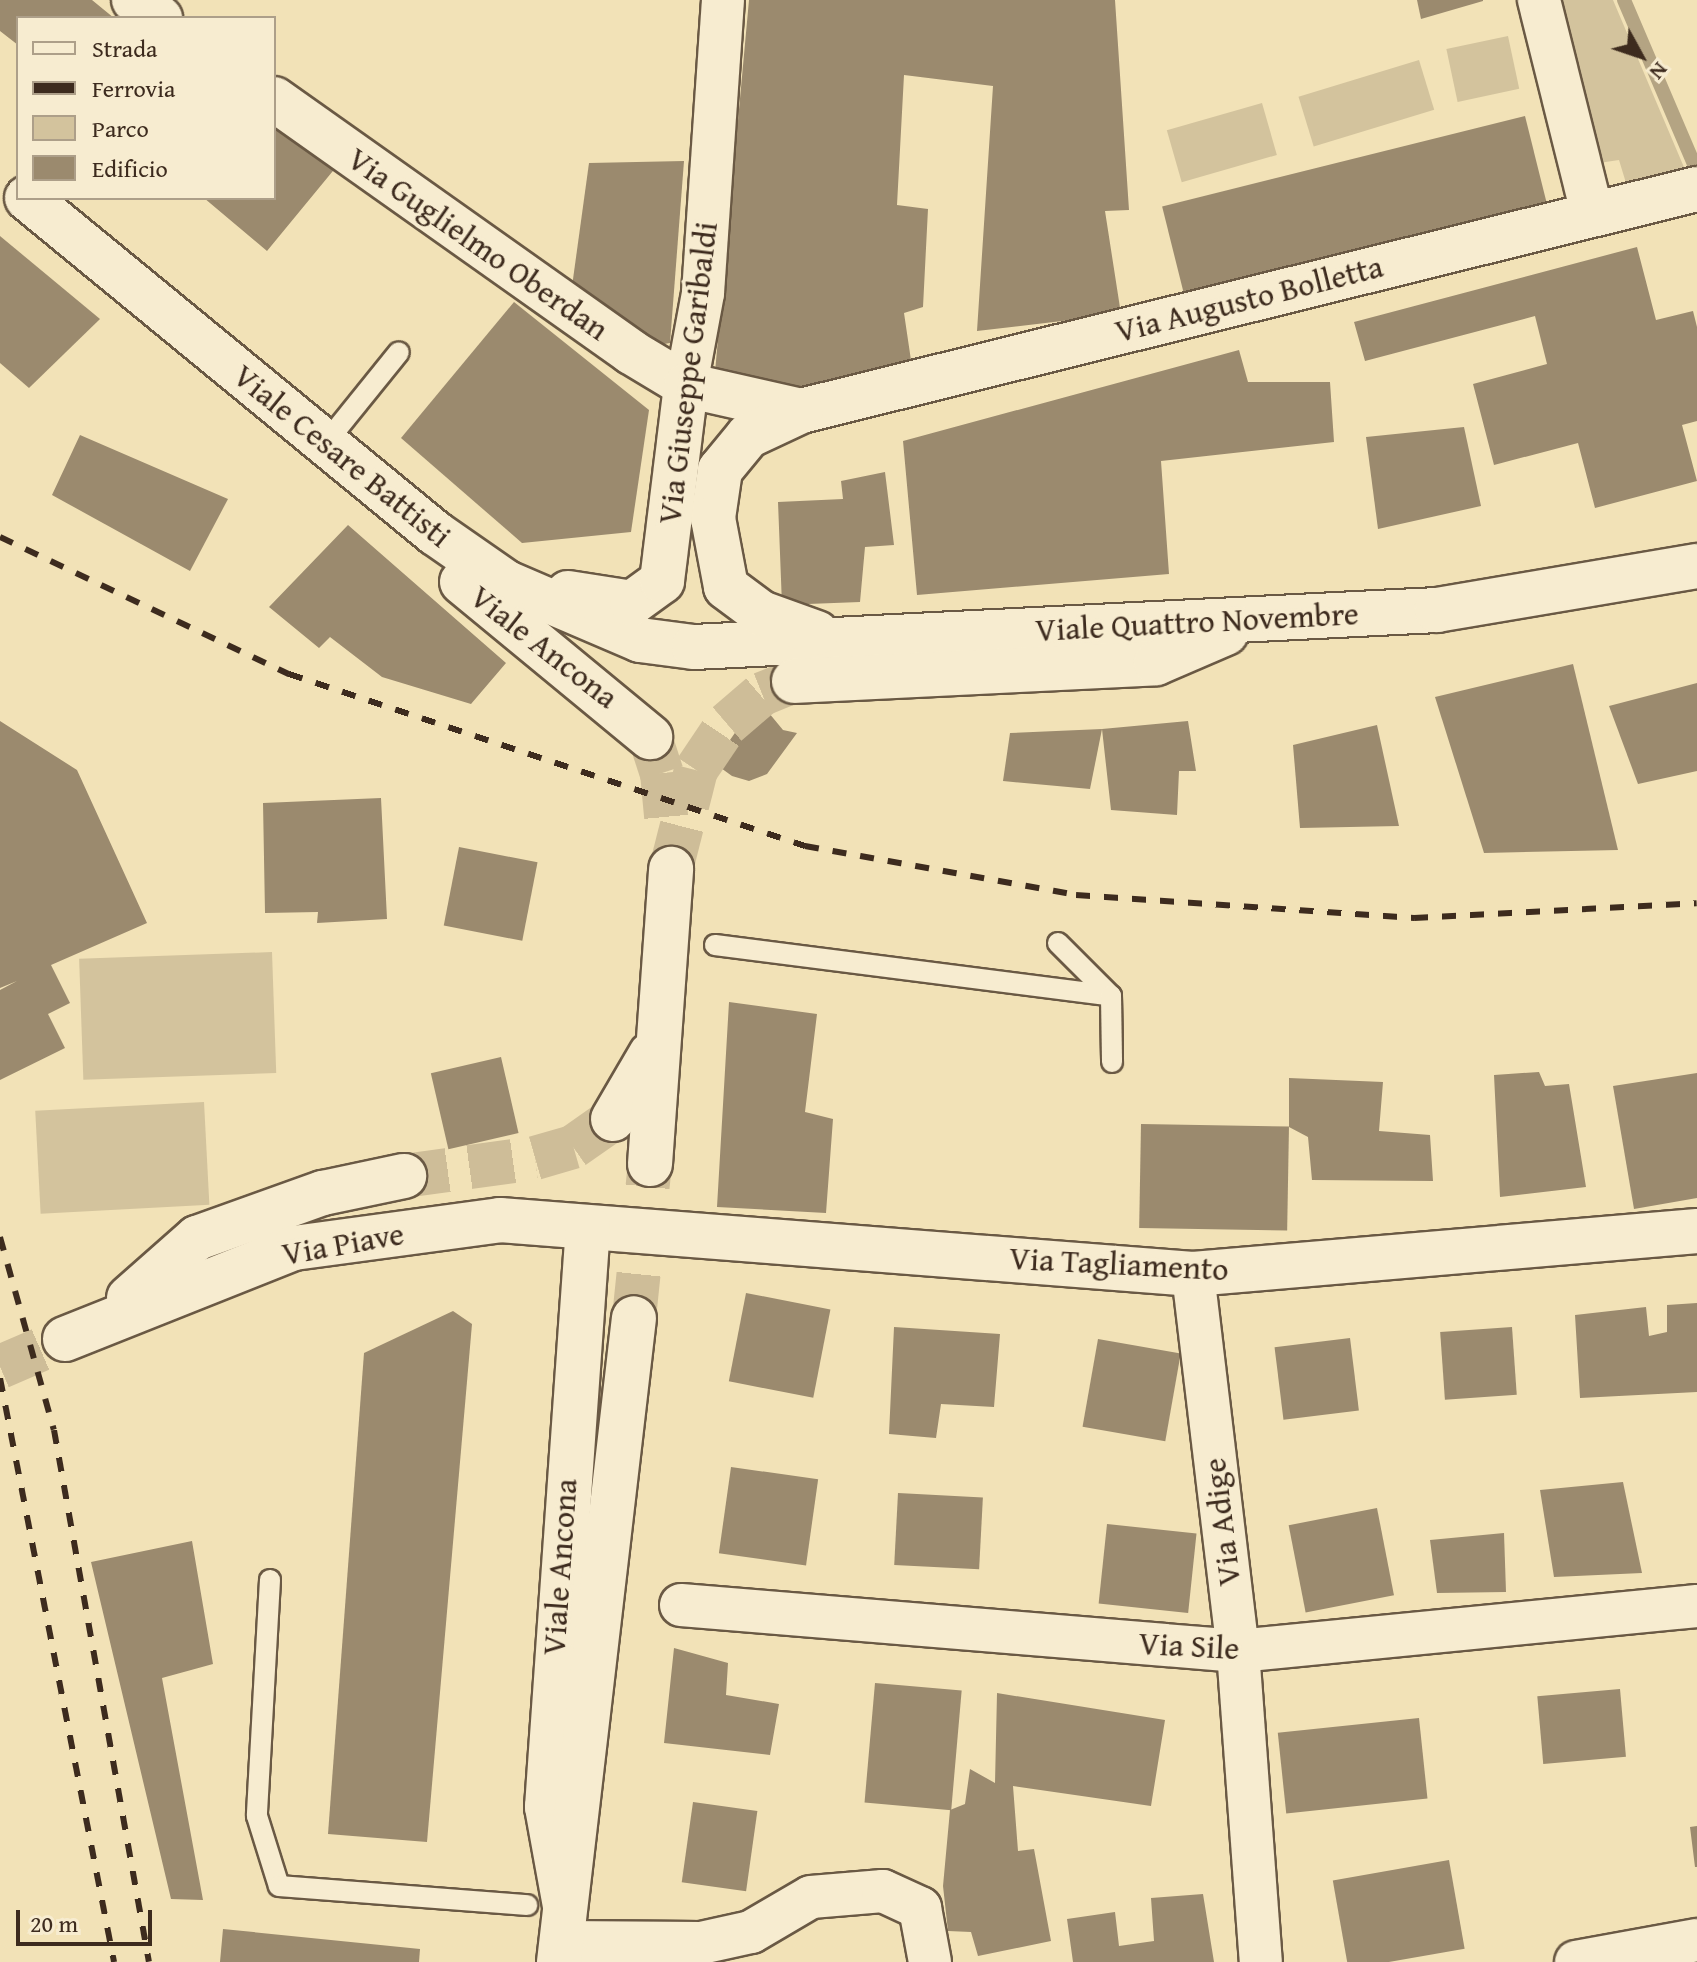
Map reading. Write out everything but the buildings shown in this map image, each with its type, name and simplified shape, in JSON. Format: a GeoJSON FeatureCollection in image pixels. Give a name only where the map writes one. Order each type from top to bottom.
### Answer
{"type":"FeatureCollection","features":[{"type":"Feature","properties":{"kind":"main road"},"geometry":{"type":"LineString","coordinates":[[134,0],[157,16]]}},
{"type":"Feature","properties":{"kind":"main road","name":"Via Guglielmo Oberdan"},"geometry":{"type":"LineString","coordinates":[[276,100],[479,249],[686,385]]}},
{"type":"Feature","properties":{"kind":"main road"},"geometry":{"type":"LineString","coordinates":[[0,175],[16,188]]}},
{"type":"Feature","properties":{"kind":"main road","name":"Via Augusto Bolletta"},"geometry":{"type":"LineString","coordinates":[[829,637],[761,613],[726,587],[716,551],[720,470],[748,436],[801,411],[1697,189]]}},
{"type":"Feature","properties":{"kind":"main road","name":"Viale Cesare Battisti"},"geometry":{"type":"LineString","coordinates":[[29,200],[313,436],[507,583],[576,618],[640,640],[694,647]]}},
{"type":"Feature","properties":{"kind":"main road","name":"Via Augusto Bolletta"},"geometry":{"type":"LineString","coordinates":[[686,385],[801,411]]}},
{"type":"Feature","properties":{"kind":"main road","name":"Via Giuseppe Garibaldi"},"geometry":{"type":"LineString","coordinates":[[507,583],[602,603],[649,596],[662,581],[686,385]]}},
{"type":"Feature","properties":{"kind":"main road","name":"Viale Ancona"},"geometry":{"type":"LineString","coordinates":[[313,436],[332,479],[621,706],[650,737]]}},
{"type":"Feature","properties":{"kind":"main road","name":"Viale Quattro Novembre"},"geometry":{"type":"LineString","coordinates":[[694,647],[829,637],[1253,622],[1437,610],[1697,566]]}},
{"type":"Feature","properties":{"kind":"main road"},"geometry":{"type":"LineString","coordinates":[[794,681],[1156,663],[1253,622]]}},
{"type":"Feature","properties":{"kind":"main road"},"geometry":{"type":"LineString","coordinates":[[650,1164],[671,869]]}},
{"type":"Feature","properties":{"kind":"main road"},"geometry":{"type":"LineString","coordinates":[[613,1119],[634,1094],[659,1037]]}},
{"type":"Feature","properties":{"kind":"main road"},"geometry":{"type":"LineString","coordinates":[[110,1315],[197,1238],[323,1193],[404,1176]]}},
{"type":"Feature","properties":{"kind":"main road","name":"Via Piave"},"geometry":{"type":"LineString","coordinates":[[65,1339],[110,1315],[294,1248],[500,1220],[588,1227]]}},
{"type":"Feature","properties":{"kind":"main road","name":"Viale Ancona"},"geometry":{"type":"LineString","coordinates":[[553,1929],[547,1807],[588,1227]]}},
{"type":"Feature","properties":{"kind":"main road","name":"Via Tagliamento"},"geometry":{"type":"LineString","coordinates":[[588,1227],[1193,1274],[1697,1231]]}},
{"type":"Feature","properties":{"kind":"main road","name":"Viale Ancona"},"geometry":{"type":"LineString","coordinates":[[553,1929],[634,1318]]}},
{"type":"Feature","properties":{"kind":"street","name":"Via Giuseppe Garibaldi"},"geometry":{"type":"LineString","coordinates":[[686,385],[703,293],[723,0]]}},
{"type":"Feature","properties":{"kind":"street"},"geometry":{"type":"LineString","coordinates":[[1539,0],[1592,213]]}},
{"type":"Feature","properties":{"kind":"street","name":"Via Adige"},"geometry":{"type":"LineString","coordinates":[[1193,1274],[1238,1651],[1261,1962]]}},
{"type":"Feature","properties":{"kind":"street","name":"Via Sile"},"geometry":{"type":"LineString","coordinates":[[681,1605],[1238,1651],[1697,1606]]}},
{"type":"Feature","properties":{"kind":"street"},"geometry":{"type":"LineString","coordinates":[[553,1929],[701,1943],[751,1932],[811,1897],[883,1891],[920,1908],[930,1962]]}},
{"type":"Feature","properties":{"kind":"street"},"geometry":{"type":"LineString","coordinates":[[1576,1962],[1697,1940]]}},
{"type":"Feature","properties":{"kind":"lane"},"geometry":{"type":"LineString","coordinates":[[313,436],[399,352]]}},
{"type":"Feature","properties":{"kind":"lane"},"geometry":{"type":"LineString","coordinates":[[1058,943],[1111,996],[1112,1062]]}},
{"type":"Feature","properties":{"kind":"lane"},"geometry":{"type":"LineString","coordinates":[[715,945],[1111,996]]}},
{"type":"Feature","properties":{"kind":"lane"},"geometry":{"type":"LineString","coordinates":[[270,1580],[257,1816],[279,1886],[553,1929]]}},
{"type":"Feature","properties":{"kind":"green space"},"geometry":{"type":"Polygon","coordinates":[[[1555,0],[1613,0],[1686,172],[1626,183],[1619,160],[1592,164],[1555,0]]]}},
{"type":"Feature","properties":{"kind":"green space"},"geometry":{"type":"Polygon","coordinates":[[[1508,36],[1519,89],[1458,102],[1446,49],[1508,36]]]}},
{"type":"Feature","properties":{"kind":"green space"},"geometry":{"type":"Polygon","coordinates":[[[1419,60],[1434,110],[1314,147],[1299,97],[1419,60]]]}},
{"type":"Feature","properties":{"kind":"green space"},"geometry":{"type":"Polygon","coordinates":[[[1262,103],[1277,155],[1182,182],[1167,130],[1262,103]]]}},
{"type":"Feature","properties":{"kind":"green space"},"geometry":{"type":"Polygon","coordinates":[[[272,952],[276,1073],[83,1080],[79,959],[272,952]]]}},
{"type":"Feature","properties":{"kind":"green space"},"geometry":{"type":"Polygon","coordinates":[[[204,1102],[209,1205],[41,1214],[35,1111],[204,1102]]]}},
{"type":"Feature","properties":{"kind":"waterway"},"geometry":{"type":"LineString","coordinates":[[1624,0],[1696,169]]}},
{"type":"Feature","properties":{"kind":"tunnel"},"geometry":{"type":"LineString","coordinates":[[671,869],[696,770],[727,724],[762,694],[794,681]]}},
{"type":"Feature","properties":{"kind":"tunnel"},"geometry":{"type":"LineString","coordinates":[[650,737],[662,773],[668,836]]}},
{"type":"Feature","properties":{"kind":"tunnel"},"geometry":{"type":"LineString","coordinates":[[404,1176],[535,1158],[573,1147],[613,1119]]}},
{"type":"Feature","properties":{"kind":"tunnel"},"geometry":{"type":"LineString","coordinates":[[634,1318],[650,1164]]}},
{"type":"Feature","properties":{"kind":"tunnel"},"geometry":{"type":"LineString","coordinates":[[0,1367],[65,1339]]}},
{"type":"Feature","properties":{"kind":"railway"},"geometry":{"type":"LineString","coordinates":[[0,537],[289,674],[805,846],[1076,895],[1414,918],[1697,903]]}},
{"type":"Feature","properties":{"kind":"railway"},"geometry":{"type":"LineString","coordinates":[[0,1237],[54,1430],[149,1962]]}},
{"type":"Feature","properties":{"kind":"railway"},"geometry":{"type":"LineString","coordinates":[[0,1378],[114,1962]]}}]}
